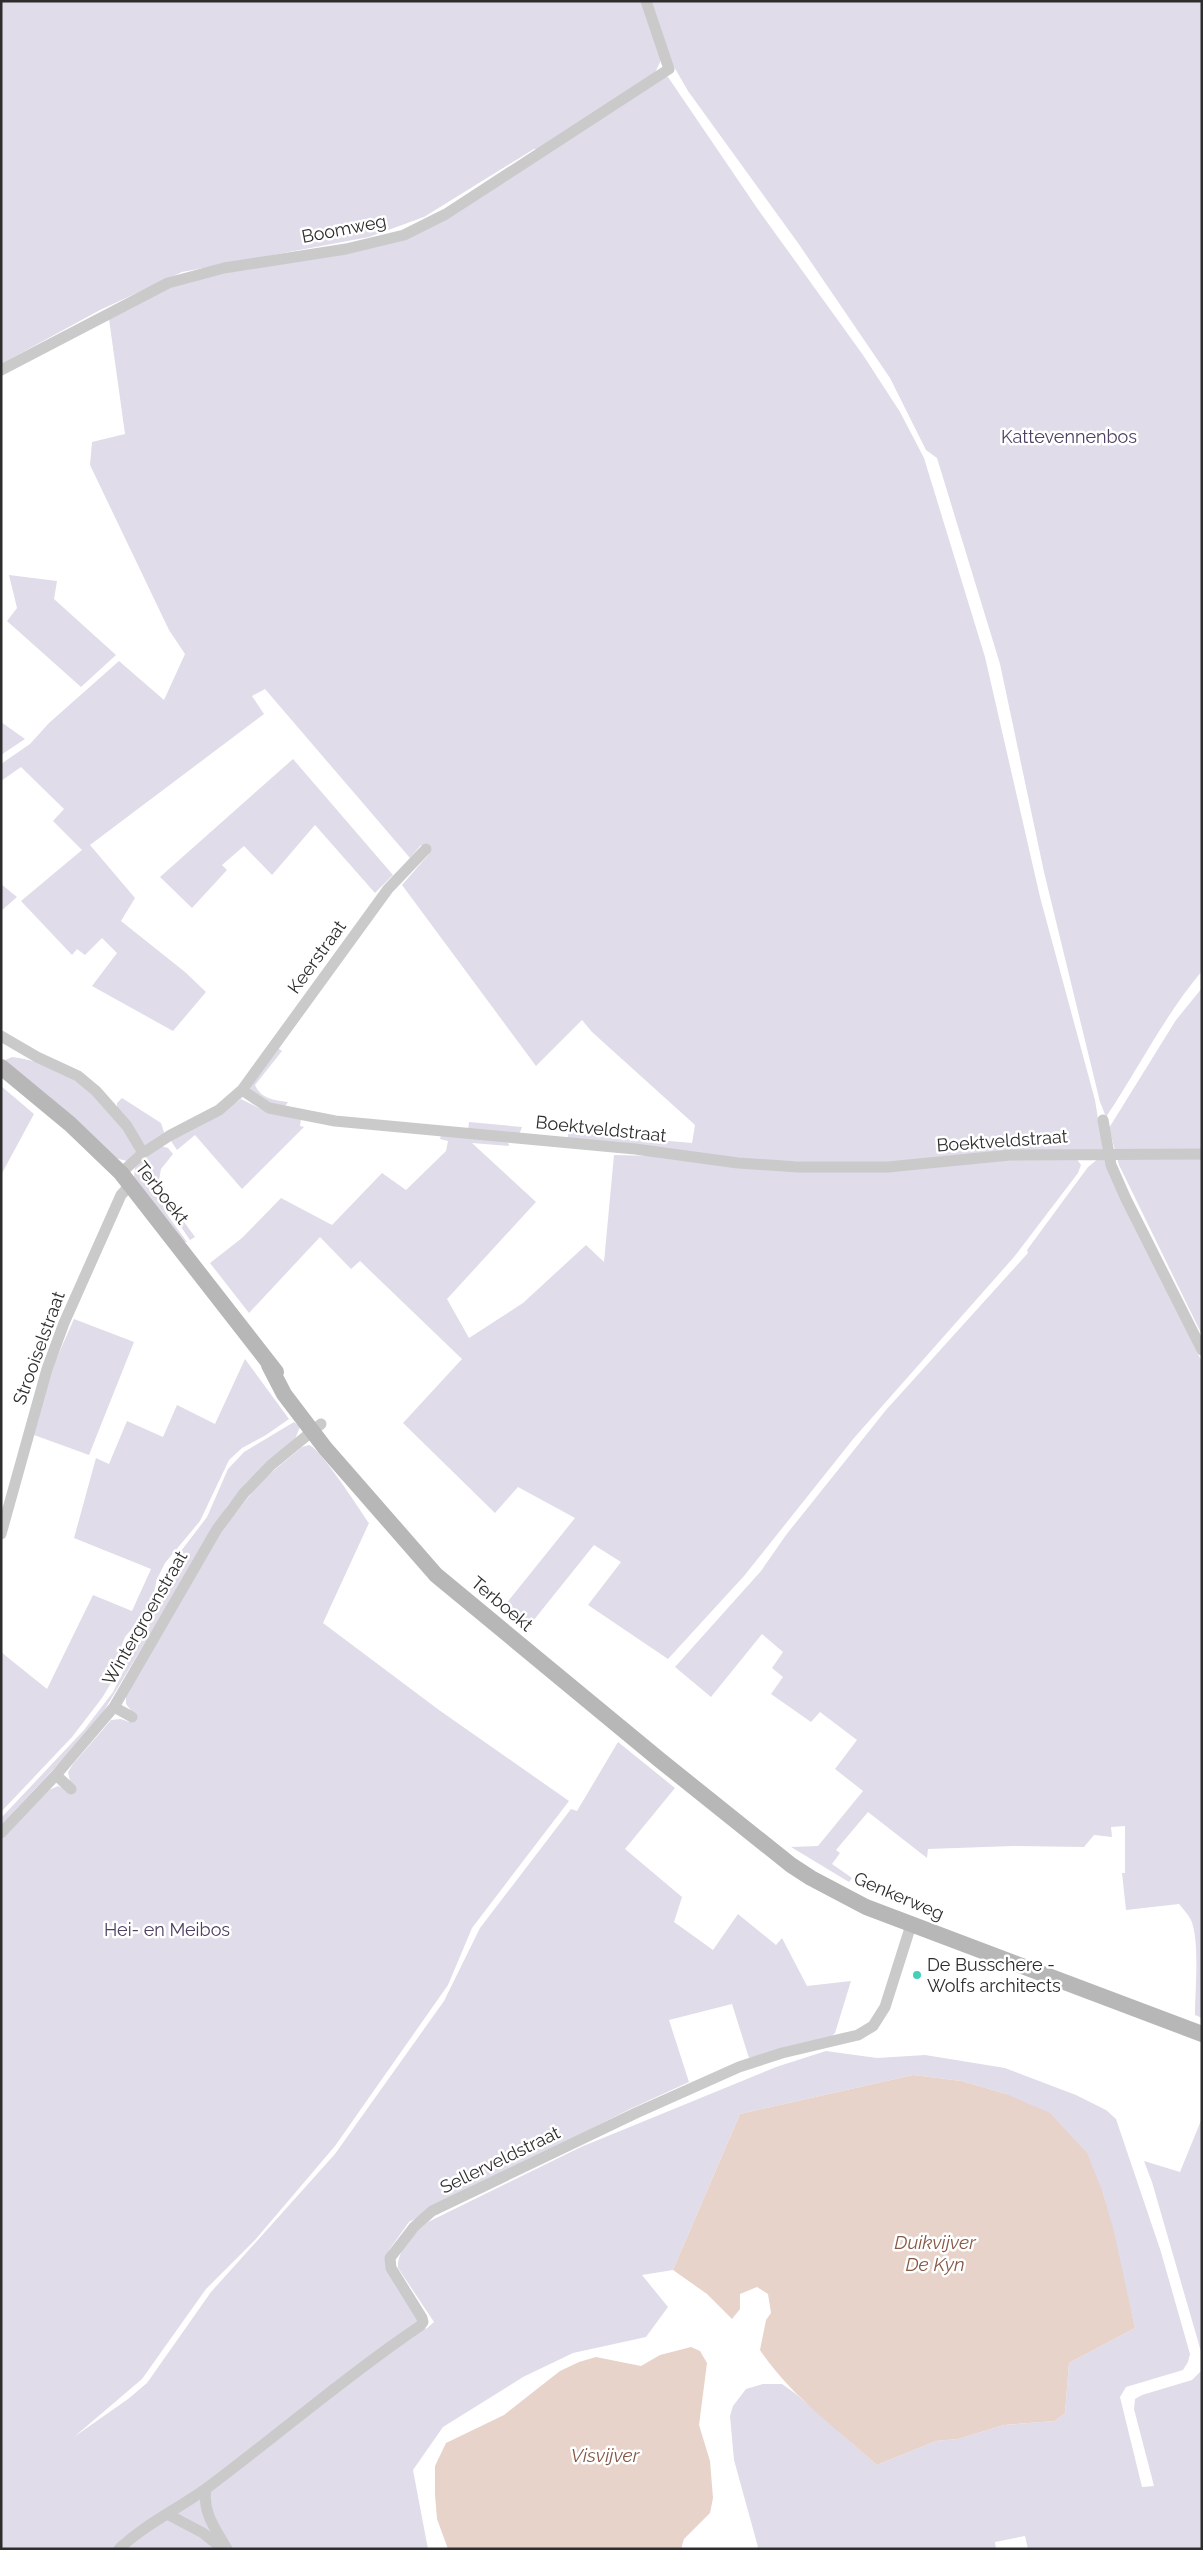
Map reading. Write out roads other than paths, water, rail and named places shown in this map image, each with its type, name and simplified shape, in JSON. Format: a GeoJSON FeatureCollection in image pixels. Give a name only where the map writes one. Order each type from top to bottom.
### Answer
{"type":"FeatureCollection","features":[{"type":"Feature","properties":{"kind":"main road","name":"Terboekt"},"geometry":{"type":"LineString","coordinates":[[1,1067],[70,1124],[126,1179],[269,1365],[284,1394],[316,1428],[352,1481],[372,1500],[436,1574],[620,1727]]}},
{"type":"Feature","properties":{"kind":"main road","name":"Genkerweg"},"geometry":{"type":"LineString","coordinates":[[620,1727],[741,1826],[811,1878],[909,1930],[1202,2034]]}},
{"type":"Feature","properties":{"kind":"street","name":"Boomweg"},"geometry":{"type":"LineString","coordinates":[[1,370],[168,282],[224,268],[346,249],[404,234],[446,214],[669,69],[646,1]]}},
{"type":"Feature","properties":{"kind":"street","name":"Keerstraat"},"geometry":{"type":"LineString","coordinates":[[242,1090],[388,889],[426,848]]}},
{"type":"Feature","properties":{"kind":"street","name":"Terboekt"},"geometry":{"type":"LineString","coordinates":[[1,1036],[37,1057],[78,1076],[96,1091],[127,1126],[143,1153]]}},
{"type":"Feature","properties":{"kind":"street"},"geometry":{"type":"LineString","coordinates":[[126,1179],[143,1153],[169,1136],[219,1110],[242,1090]]}},
{"type":"Feature","properties":{"kind":"street","name":"Boektveldstraat"},"geometry":{"type":"LineString","coordinates":[[242,1090],[269,1108],[335,1121],[635,1149],[738,1163],[808,1167],[888,1167],[1010,1155],[1202,1154]]}},
{"type":"Feature","properties":{"kind":"street"},"geometry":{"type":"LineString","coordinates":[[1103,1120],[1112,1165],[1126,1199],[1202,1350]]}},
{"type":"Feature","properties":{"kind":"street","name":"Strooiselstraat"},"geometry":{"type":"LineString","coordinates":[[1,1534],[33,1416],[64,1323],[126,1179]]}},
{"type":"Feature","properties":{"kind":"street","name":"Wintergroenstraat"},"geometry":{"type":"LineString","coordinates":[[1,1833],[56,1775],[114,1707],[217,1530],[244,1493],[271,1465],[316,1428]]}},
{"type":"Feature","properties":{"kind":"street"},"geometry":{"type":"LineString","coordinates":[[114,1707],[132,1717]]}},
{"type":"Feature","properties":{"kind":"street"},"geometry":{"type":"LineString","coordinates":[[56,1775],[71,1789]]}},
{"type":"Feature","properties":{"kind":"street","name":"Sellerveldstraat"},"geometry":{"type":"LineString","coordinates":[[119,2549],[148,2525],[169,2515],[206,2489],[423,2322],[391,2268],[390,2258],[422,2218],[636,2113],[738,2067],[782,2053],[858,2035],[873,2026],[885,2007],[909,1930]]}},
{"type":"Feature","properties":{"kind":"street"},"geometry":{"type":"LineString","coordinates":[[206,2489],[204,2501],[211,2521],[227,2549]]}},
{"type":"Feature","properties":{"kind":"street"},"geometry":{"type":"LineString","coordinates":[[169,2515],[203,2533],[223,2549]]}},
{"type":"Feature","properties":{"kind":"water","name":"Duikvijver De Kyn"},"geometry":{"type":"Polygon","coordinates":[[[913,2075],[962,2081],[1006,2094],[1050,2113],[1087,2153],[1103,2193],[1114,2232],[1135,2328],[1069,2363],[1065,2413],[1055,2421],[1004,2425],[958,2439],[936,2441],[877,2465],[800,2397],[785,2382],[760,2350],[766,2320],[771,2313],[768,2294],[757,2287],[740,2294],[740,2309],[732,2319],[707,2294],[673,2270],[740,2114],[913,2075]]]}},
{"type":"Feature","properties":{"kind":"water","name":"Visvijver"},"geometry":{"type":"Polygon","coordinates":[[[691,2347],[700,2351],[707,2363],[699,2425],[710,2461],[713,2498],[710,2513],[684,2539],[681,2549],[448,2549],[437,2519],[435,2495],[435,2466],[446,2443],[504,2415],[560,2371],[579,2362],[596,2357],[641,2366],[660,2355],[691,2347]]]}},
{"type":"Feature","properties":{"kind":"place","name":"De Busschere - Wolfs architects"},"geometry":{"type":"Point","coordinates":[917,1975]}},
{"type":"Feature","properties":{"kind":"park label","name":"Kattevennenbos"},"geometry":{"type":"Point","coordinates":[1069,437]}},
{"type":"Feature","properties":{"kind":"park label","name":"Hei- en Meibos"},"geometry":{"type":"Point","coordinates":[167,1930]}}]}
